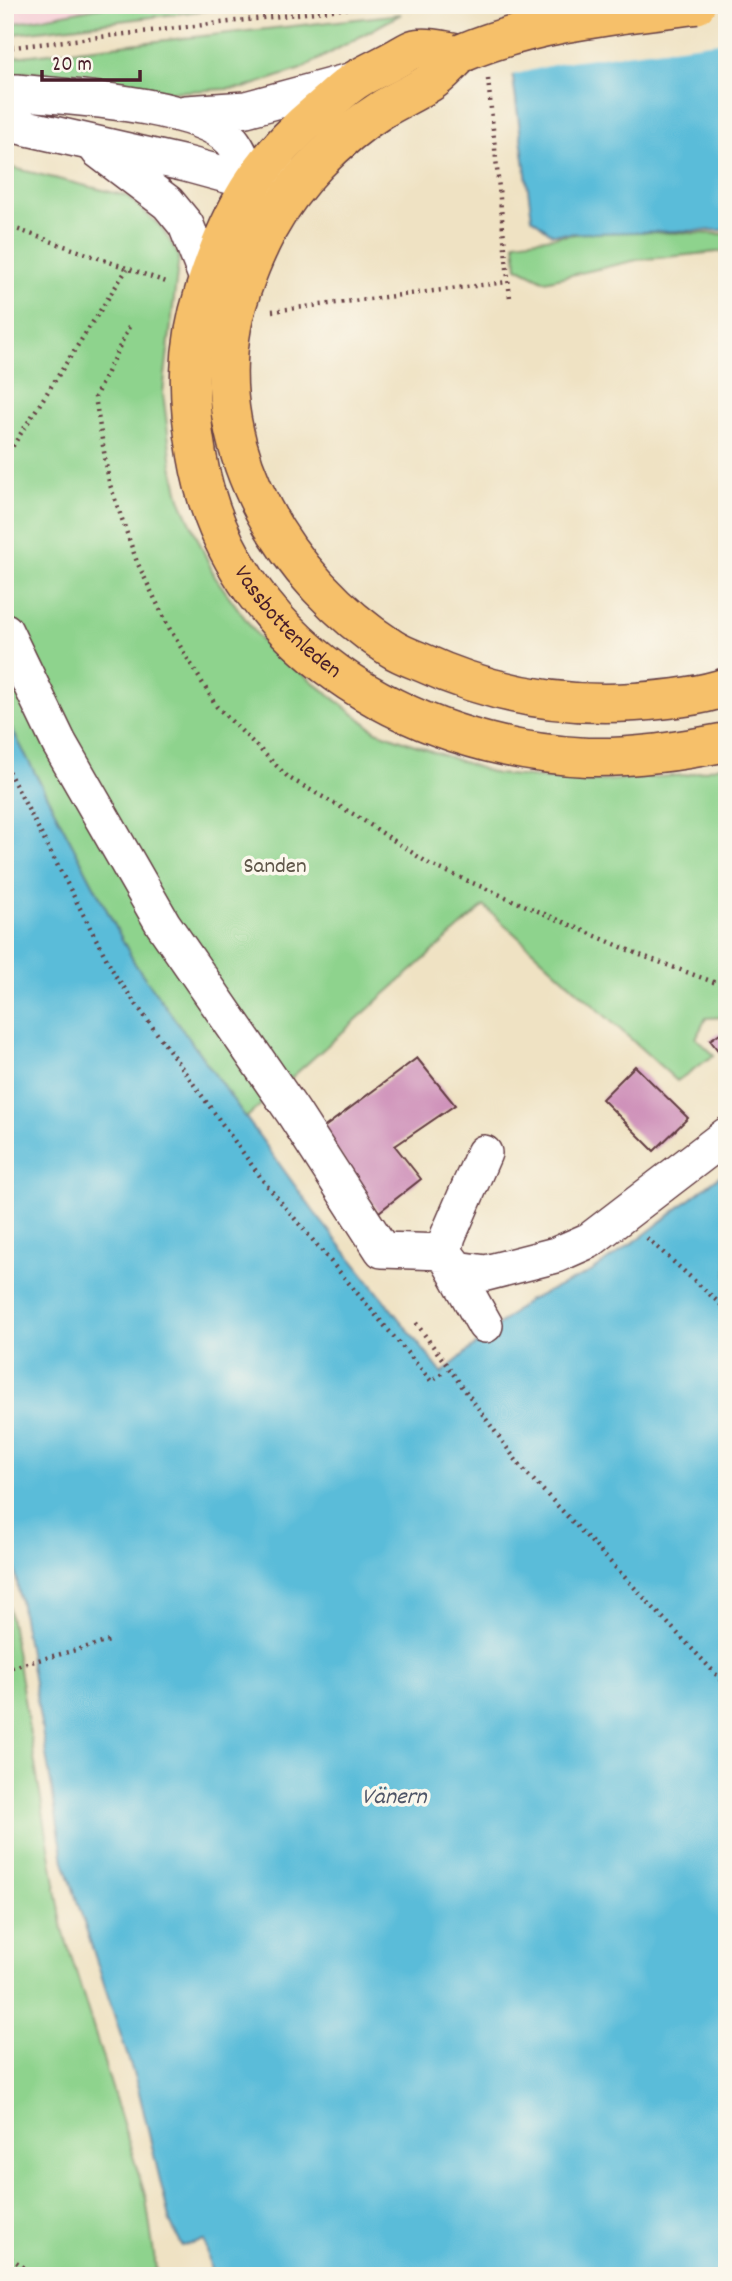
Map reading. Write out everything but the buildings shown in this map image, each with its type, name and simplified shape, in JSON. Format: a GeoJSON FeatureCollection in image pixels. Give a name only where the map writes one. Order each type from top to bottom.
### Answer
{"type":"FeatureCollection","features":[{"type":"Feature","properties":{"kind":"main road"},"geometry":{"type":"LineString","coordinates":[[474,62],[495,40],[562,23],[696,5]]}},
{"type":"Feature","properties":{"kind":"main road","name":"Vassbottenleden"},"geometry":{"type":"LineString","coordinates":[[474,62],[418,47],[357,79],[285,142],[252,182],[189,282],[194,324],[189,369],[190,416],[205,494],[232,556],[275,618],[299,644],[327,668],[388,706],[462,734],[506,746],[586,757],[634,757],[727,742]]}},
{"type":"Feature","properties":{"kind":"main road","name":"Vassbottenleden"},"geometry":{"type":"LineString","coordinates":[[474,62],[379,111],[331,149],[307,175],[269,228],[232,326],[229,367],[234,433],[260,504],[286,548],[314,585],[350,619],[393,650],[444,673],[498,690],[551,701],[608,704],[664,700],[727,687]]}},
{"type":"Feature","properties":{"kind":"street"},"geometry":{"type":"LineString","coordinates":[[5,93],[90,100],[180,113],[246,109],[357,79]]}},
{"type":"Feature","properties":{"kind":"street"},"geometry":{"type":"LineString","coordinates":[[180,113],[214,127],[233,142],[269,228]]}},
{"type":"Feature","properties":{"kind":"street"},"geometry":{"type":"LineString","coordinates":[[5,123],[252,182],[288,173],[331,149]]}},
{"type":"Feature","properties":{"kind":"street"},"geometry":{"type":"LineString","coordinates":[[87,141],[168,203],[186,226],[189,282]]}},
{"type":"Feature","properties":{"kind":"street"},"geometry":{"type":"LineString","coordinates":[[5,631],[59,743],[163,924],[293,1112],[382,1250],[444,1252]]}},
{"type":"Feature","properties":{"kind":"street"},"geometry":{"type":"LineString","coordinates":[[444,1252],[457,1269],[486,1273],[555,1255],[590,1240],[727,1135]]}},
{"type":"Feature","properties":{"kind":"street"},"geometry":{"type":"LineString","coordinates":[[484,1153],[447,1236],[444,1252],[485,1325]]}},
{"type":"Feature","properties":{"kind":"path"},"geometry":{"type":"LineString","coordinates":[[288,14],[290,5]]}},
{"type":"Feature","properties":{"kind":"path"},"geometry":{"type":"LineString","coordinates":[[5,48],[375,5]]}},
{"type":"Feature","properties":{"kind":"path"},"geometry":{"type":"LineString","coordinates":[[474,62],[510,298]]}},
{"type":"Feature","properties":{"kind":"path"},"geometry":{"type":"LineString","coordinates":[[5,225],[127,268],[189,282]]}},
{"type":"Feature","properties":{"kind":"path"},"geometry":{"type":"LineString","coordinates":[[5,458],[127,268]]}},
{"type":"Feature","properties":{"kind":"path"},"geometry":{"type":"LineString","coordinates":[[271,311],[508,282]]}},
{"type":"Feature","properties":{"kind":"path"},"geometry":{"type":"LineString","coordinates":[[129,327],[95,397],[109,482],[137,562],[152,594],[217,707],[289,778],[431,864],[640,955],[727,987]]}},
{"type":"Feature","properties":{"kind":"path"},"geometry":{"type":"LineString","coordinates":[[5,765],[114,975],[264,1182],[431,1381],[442,1373]]}},
{"type":"Feature","properties":{"kind":"path"},"geometry":{"type":"LineString","coordinates":[[644,1236],[727,1310]]}},
{"type":"Feature","properties":{"kind":"path"},"geometry":{"type":"LineString","coordinates":[[416,1323],[521,1467],[727,1686]]}},
{"type":"Feature","properties":{"kind":"path"},"geometry":{"type":"LineString","coordinates":[[5,1669],[113,1640]]}},
{"type":"Feature","properties":{"kind":"path"},"geometry":{"type":"LineString","coordinates":[[5,2254],[36,2276]]}},
{"type":"Feature","properties":{"kind":"shaded area"},"geometry":{"type":"Polygon","coordinates":[[[5,5],[112,5],[5,25],[5,5]]]}},
{"type":"Feature","properties":{"kind":"green space"},"geometry":{"type":"Polygon","coordinates":[[[112,5],[249,5],[5,35],[5,25],[112,5]]]}},
{"type":"Feature","properties":{"kind":"green space"},"geometry":{"type":"Polygon","coordinates":[[[401,14],[301,69],[244,88],[169,92],[35,72],[5,74],[5,58],[401,14]]]}},
{"type":"Feature","properties":{"kind":"green space","name":"Sanden"},"geometry":{"type":"Polygon","coordinates":[[[5,166],[127,196],[161,227],[179,256],[163,393],[172,465],[180,499],[215,577],[263,643],[376,731],[496,774],[586,782],[687,775],[727,764],[727,1017],[706,1018],[696,1038],[714,1055],[677,1081],[484,906],[246,1118],[135,964],[5,716],[5,166]]]}},
{"type":"Feature","properties":{"kind":"green space"},"geometry":{"type":"Polygon","coordinates":[[[599,231],[727,234],[727,251],[637,260],[545,281],[517,267],[515,242],[599,231]]]}},
{"type":"Feature","properties":{"kind":"green space"},"geometry":{"type":"Polygon","coordinates":[[[5,1586],[63,1930],[146,2198],[157,2276],[5,2276],[5,1586]]]}},
{"type":"Feature","properties":{"kind":"water"},"geometry":{"type":"Polygon","coordinates":[[[503,5],[727,5],[727,230],[552,234],[532,218],[503,5]]]}},
{"type":"Feature","properties":{"kind":"water","name":"Vänern"},"geometry":{"type":"Polygon","coordinates":[[[5,716],[135,964],[314,1212],[442,1373],[527,1301],[591,1272],[644,1235],[727,1170],[727,2276],[212,2276],[205,2241],[182,2246],[170,2222],[138,2088],[64,1861],[5,1511],[5,716]]]}},
{"type":"Feature","properties":{"kind":"pier"},"geometry":{"type":"Polygon","coordinates":[[[499,5],[727,5],[727,41],[570,61],[508,76],[499,5]]]}}]}
